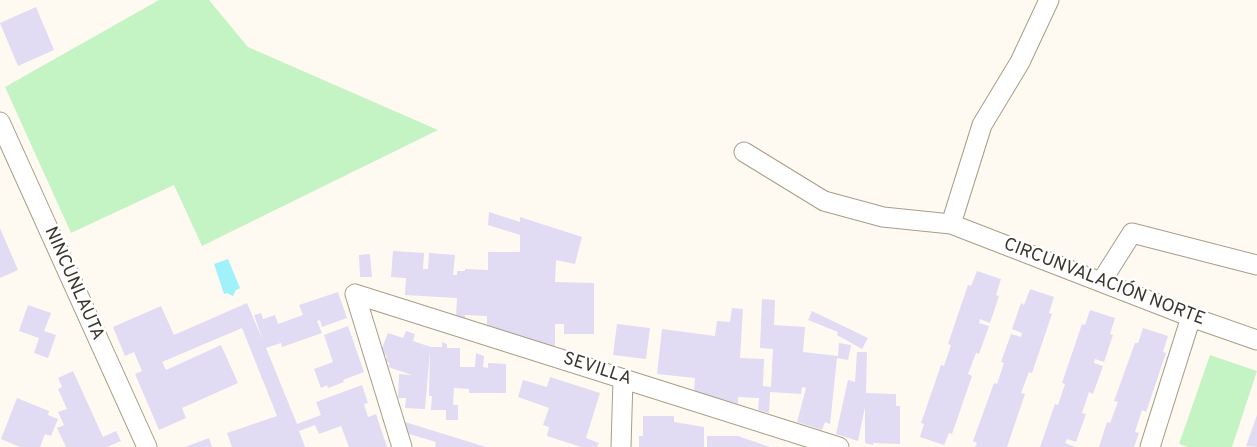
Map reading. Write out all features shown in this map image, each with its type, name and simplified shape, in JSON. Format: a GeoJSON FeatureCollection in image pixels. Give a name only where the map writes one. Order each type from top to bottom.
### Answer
{"type":"FeatureCollection","features":[{"type":"Feature","properties":{"kind":"street"},"geometry":{"type":"LineString","coordinates":[[951,224],[982,126],[1020,62],[1049,0]]}},
{"type":"Feature","properties":{"kind":"street","name":"NINCUNLAUTA"},"geometry":{"type":"LineString","coordinates":[[0,122],[147,447]]}},
{"type":"Feature","properties":{"kind":"street","name":"CIRCUNVALACIÓN NORTE"},"geometry":{"type":"LineString","coordinates":[[744,152],[824,201],[883,217],[951,224],[1191,317],[1257,340]]}},
{"type":"Feature","properties":{"kind":"street"},"geometry":{"type":"LineString","coordinates":[[1101,282],[1132,233],[1257,265]]}},
{"type":"Feature","properties":{"kind":"street","name":"SEVILLA"},"geometry":{"type":"LineString","coordinates":[[402,447],[355,294],[839,447]]}},
{"type":"Feature","properties":{"kind":"street"},"geometry":{"type":"LineString","coordinates":[[1150,447],[1191,317]]}},
{"type":"Feature","properties":{"kind":"street"},"geometry":{"type":"LineString","coordinates":[[621,447],[623,379]]}},
{"type":"Feature","properties":{"kind":"green space"},"geometry":{"type":"Polygon","coordinates":[[[159,0],[209,0],[248,47],[438,130],[202,246],[174,185],[71,233],[5,87],[159,0]]]}},
{"type":"Feature","properties":{"kind":"green space"},"geometry":{"type":"Polygon","coordinates":[[[1210,355],[1257,371],[1232,447],[1188,447],[1179,444],[1210,355]]]}},
{"type":"Feature","properties":{"kind":"water"},"geometry":{"type":"Polygon","coordinates":[[[228,259],[240,288],[236,290],[233,296],[227,293],[224,294],[214,264],[228,259]]]}},
{"type":"Feature","properties":{"kind":"building"},"geometry":{"type":"Polygon","coordinates":[[[36,7],[54,50],[18,66],[0,23],[36,7]]]}},
{"type":"Feature","properties":{"kind":"building"},"geometry":{"type":"Polygon","coordinates":[[[489,212],[520,222],[520,217],[582,237],[575,264],[556,260],[555,282],[594,283],[594,334],[564,334],[564,324],[555,324],[555,347],[487,326],[487,316],[465,315],[465,319],[456,316],[457,298],[405,295],[406,278],[391,277],[393,251],[424,253],[423,269],[428,269],[429,253],[455,255],[453,275],[457,275],[457,271],[465,271],[465,269],[488,270],[488,252],[520,252],[520,235],[488,225],[489,212]]]}},
{"type":"Feature","properties":{"kind":"building"},"geometry":{"type":"Polygon","coordinates":[[[0,228],[18,270],[0,278],[0,228]]]}},
{"type":"Feature","properties":{"kind":"building"},"geometry":{"type":"Polygon","coordinates":[[[370,254],[372,277],[360,277],[359,255],[370,254]]]}},
{"type":"Feature","properties":{"kind":"building"},"geometry":{"type":"Polygon","coordinates":[[[977,271],[1001,279],[996,295],[999,296],[990,323],[980,319],[979,323],[989,326],[979,354],[976,353],[968,374],[972,376],[952,434],[949,433],[944,445],[920,437],[924,424],[921,423],[941,365],[944,366],[951,345],[948,344],[968,285],[971,286],[977,271]]]}},
{"type":"Feature","properties":{"kind":"building"},"geometry":{"type":"Polygon","coordinates":[[[1030,289],[1054,297],[1049,313],[1052,314],[1032,373],[1029,372],[1021,393],[1025,394],[1007,447],[975,447],[977,443],[973,441],[994,383],[997,384],[1004,363],[1001,362],[1011,334],[1021,337],[1022,333],[1012,329],[1021,303],[1024,305],[1030,289]]]}},
{"type":"Feature","properties":{"kind":"building"},"geometry":{"type":"Polygon","coordinates":[[[338,292],[347,318],[322,327],[320,320],[317,321],[322,333],[282,347],[281,343],[266,348],[297,424],[321,415],[316,402],[362,385],[368,403],[364,404],[368,417],[376,414],[387,447],[349,447],[341,426],[319,434],[315,425],[299,431],[305,447],[232,447],[227,433],[277,416],[242,328],[162,362],[166,370],[221,345],[238,383],[182,408],[186,418],[159,430],[135,374],[142,371],[134,352],[125,356],[113,327],[161,306],[174,335],[247,303],[263,341],[254,315],[261,313],[263,319],[275,315],[278,324],[303,315],[299,305],[338,292]]]}},
{"type":"Feature","properties":{"kind":"building"},"geometry":{"type":"Polygon","coordinates":[[[762,299],[775,300],[774,325],[805,327],[803,352],[838,356],[839,343],[851,345],[848,360],[837,358],[830,424],[825,422],[822,430],[797,422],[806,388],[802,387],[801,394],[770,392],[769,413],[758,410],[759,398],[738,397],[738,404],[694,391],[695,378],[657,374],[662,329],[715,336],[717,321],[730,322],[732,308],[743,309],[740,358],[764,359],[763,386],[771,387],[773,349],[760,348],[762,299]]]}},
{"type":"Feature","properties":{"kind":"building"},"geometry":{"type":"Polygon","coordinates":[[[28,305],[51,313],[44,331],[56,335],[48,358],[34,353],[39,338],[19,331],[28,305]]]}},
{"type":"Feature","properties":{"kind":"building"},"geometry":{"type":"Polygon","coordinates":[[[1090,310],[1115,318],[1110,334],[1113,335],[1104,362],[1095,359],[1094,363],[1103,366],[1093,394],[1089,392],[1082,413],[1086,414],[1076,442],[1067,439],[1065,443],[1075,447],[1040,447],[1055,404],[1058,405],[1065,384],[1062,383],[1082,324],[1085,325],[1090,310]]]}},
{"type":"Feature","properties":{"kind":"building"},"geometry":{"type":"Polygon","coordinates":[[[812,311],[868,338],[862,349],[837,335],[838,332],[808,320],[812,311]]]}},
{"type":"Feature","properties":{"kind":"building"},"geometry":{"type":"Polygon","coordinates":[[[617,324],[650,328],[646,359],[613,355],[617,324]]]}},
{"type":"Feature","properties":{"kind":"building"},"geometry":{"type":"Polygon","coordinates":[[[348,326],[364,372],[328,388],[327,385],[321,388],[314,369],[333,362],[324,335],[348,326]]]}},
{"type":"Feature","properties":{"kind":"building"},"geometry":{"type":"Polygon","coordinates":[[[1143,328],[1168,336],[1163,352],[1166,353],[1146,412],[1142,410],[1135,432],[1139,433],[1134,447],[1099,447],[1107,422],[1110,423],[1118,402],[1114,401],[1135,343],[1138,343],[1143,328]]]}},
{"type":"Feature","properties":{"kind":"building"},"geometry":{"type":"Polygon","coordinates":[[[406,331],[415,334],[413,341],[431,347],[442,347],[442,342],[447,344],[447,348],[460,348],[460,367],[475,367],[476,353],[484,356],[483,367],[488,368],[488,363],[506,364],[506,393],[469,393],[469,389],[454,388],[453,405],[458,405],[458,420],[446,420],[446,410],[431,410],[432,396],[429,396],[430,351],[425,409],[405,408],[406,398],[398,398],[399,374],[412,375],[388,367],[390,363],[385,361],[387,356],[380,353],[388,333],[403,338],[406,331]]]}},
{"type":"Feature","properties":{"kind":"building"},"geometry":{"type":"Polygon","coordinates":[[[857,352],[867,352],[866,393],[896,394],[896,406],[900,406],[900,444],[873,443],[873,445],[865,443],[865,407],[858,441],[836,434],[848,380],[855,382],[857,352]]]}},
{"type":"Feature","properties":{"kind":"building"},"geometry":{"type":"Polygon","coordinates":[[[73,371],[103,437],[116,431],[121,441],[107,447],[66,447],[57,428],[64,425],[58,412],[67,409],[58,389],[62,387],[58,378],[73,371]]]}},
{"type":"Feature","properties":{"kind":"building"},"geometry":{"type":"Polygon","coordinates":[[[550,377],[600,393],[586,438],[599,443],[597,447],[581,447],[547,436],[549,427],[543,425],[549,408],[518,397],[523,380],[547,387],[550,377]]]}},
{"type":"Feature","properties":{"kind":"building"},"geometry":{"type":"Polygon","coordinates":[[[17,398],[49,411],[48,415],[58,419],[51,436],[45,434],[40,447],[20,447],[1,439],[17,398]]]}},
{"type":"Feature","properties":{"kind":"building"},"geometry":{"type":"Polygon","coordinates":[[[1257,415],[1257,447],[1246,446],[1257,415]]]}},
{"type":"Feature","properties":{"kind":"building"},"geometry":{"type":"Polygon","coordinates":[[[643,416],[674,416],[674,422],[704,427],[704,447],[639,447],[639,436],[643,436],[643,416]]]}},
{"type":"Feature","properties":{"kind":"building"},"geometry":{"type":"Polygon","coordinates":[[[405,422],[486,447],[435,447],[436,442],[409,434],[405,422]]]}},
{"type":"Feature","properties":{"kind":"building"},"geometry":{"type":"Polygon","coordinates":[[[707,436],[738,436],[770,447],[707,447],[707,436]]]}},
{"type":"Feature","properties":{"kind":"building"},"geometry":{"type":"Polygon","coordinates":[[[209,438],[212,447],[185,447],[209,438]]]}}]}
